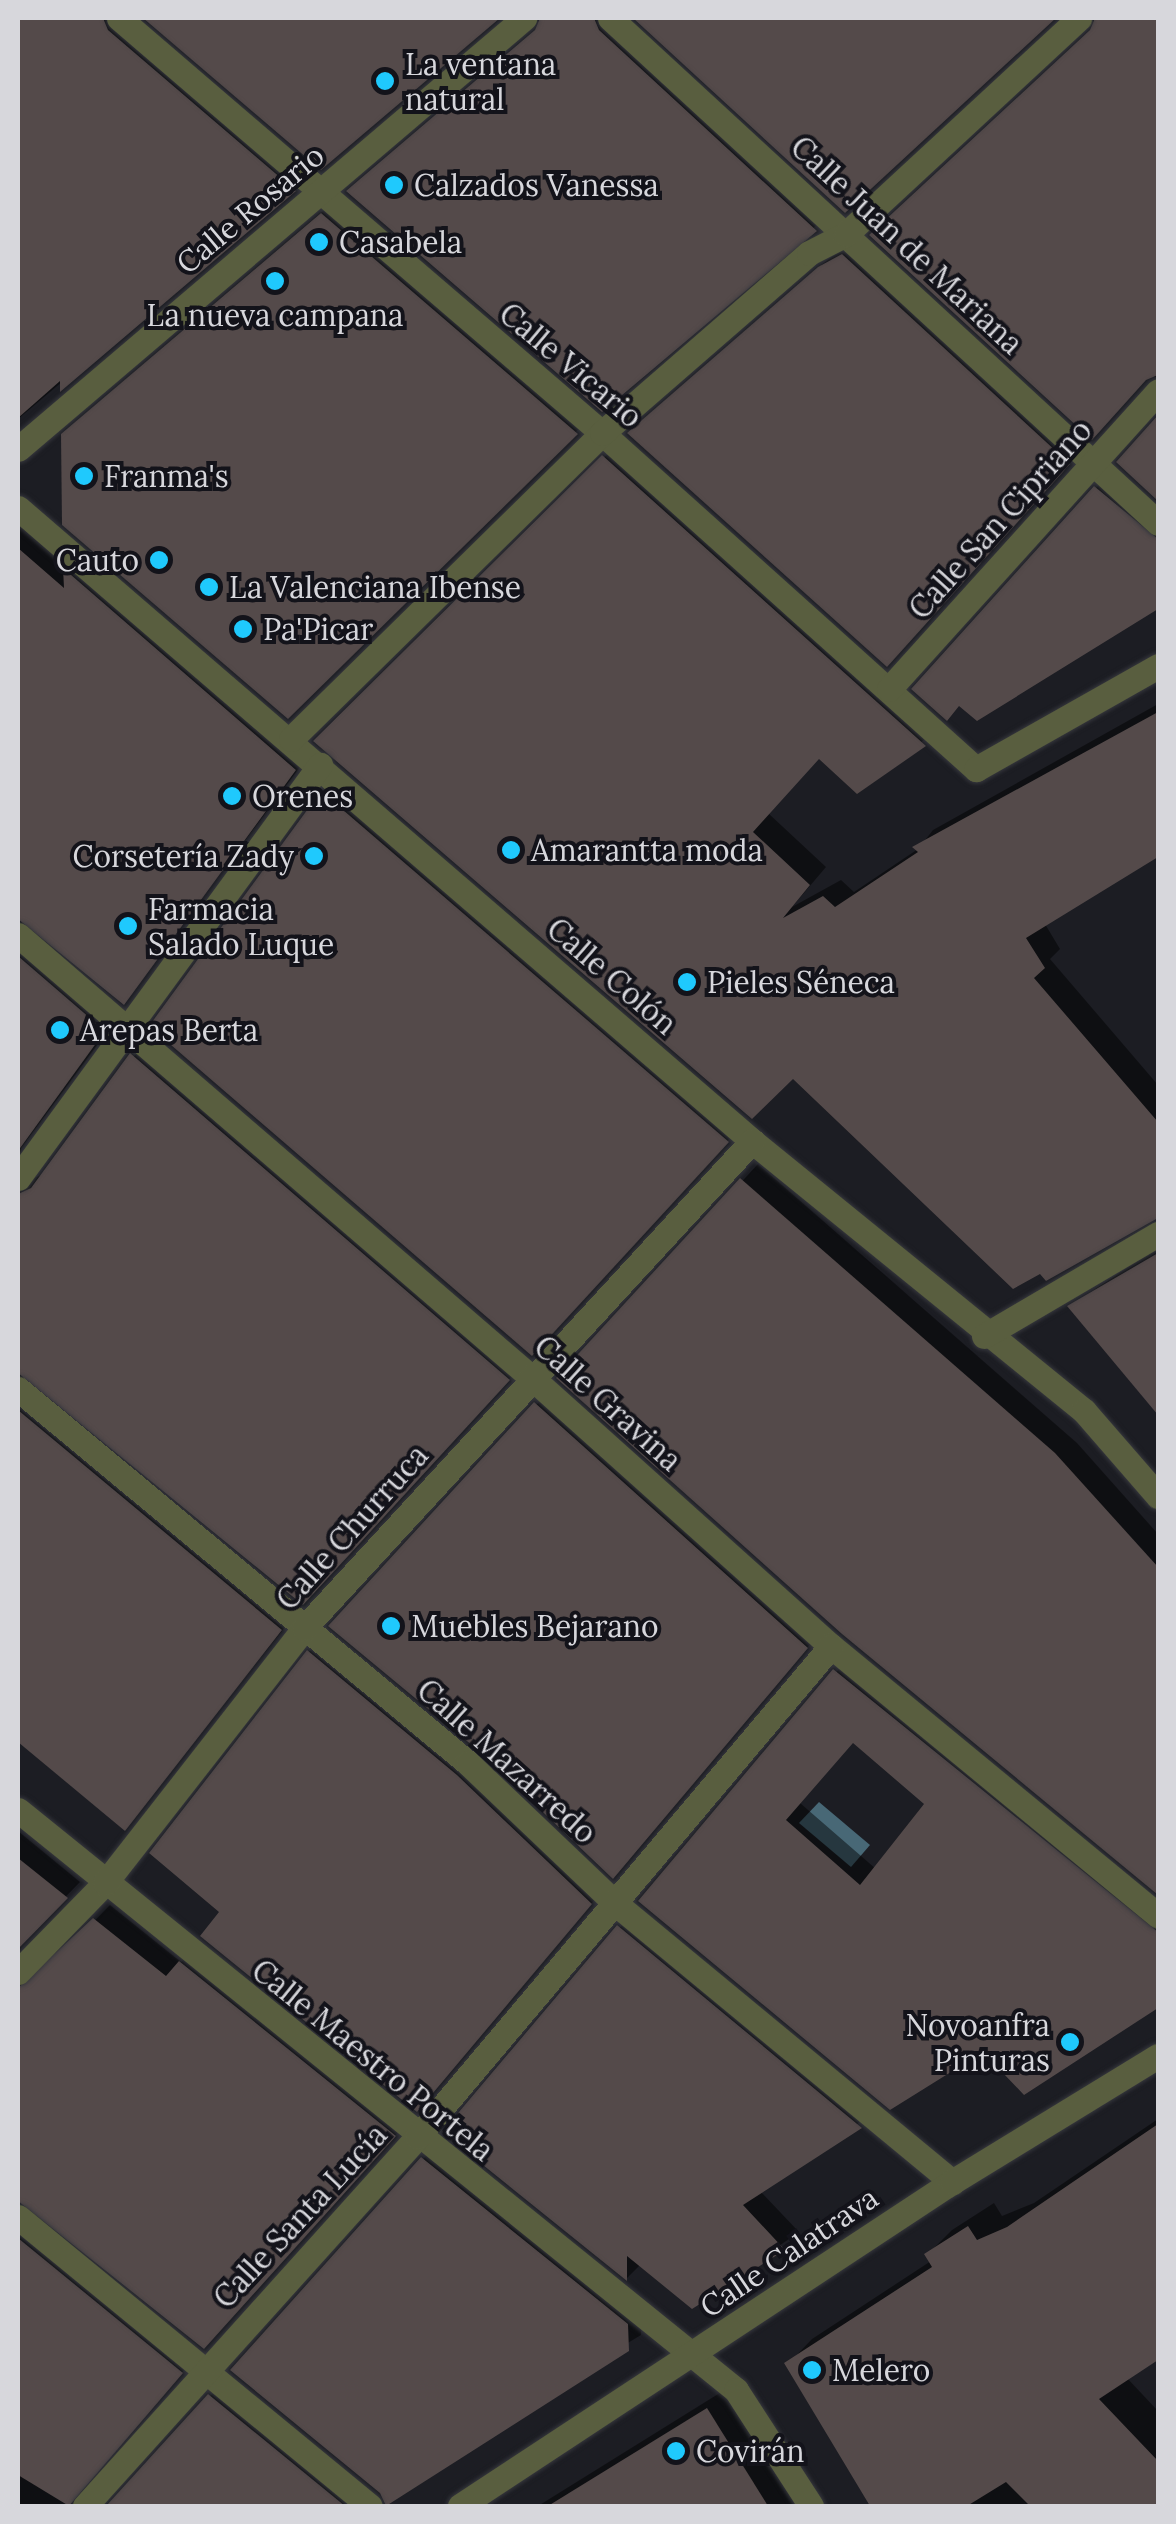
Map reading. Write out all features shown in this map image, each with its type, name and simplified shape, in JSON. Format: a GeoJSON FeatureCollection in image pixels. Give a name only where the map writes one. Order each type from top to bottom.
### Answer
{"type":"FeatureCollection","features":[{"type":"Feature","properties":{"kind":"street","name":"Calle Vicario"},"geometry":{"type":"LineString","coordinates":[[119,18],[602,433],[976,769],[1158,666]]}},
{"type":"Feature","properties":{"kind":"street","name":"Calle Rosario"},"geometry":{"type":"LineString","coordinates":[[18,449],[524,18]]}},
{"type":"Feature","properties":{"kind":"street","name":"Calle Juan de Mariana"},"geometry":{"type":"LineString","coordinates":[[610,18],[1158,523]]}},
{"type":"Feature","properties":{"kind":"street"},"geometry":{"type":"LineString","coordinates":[[292,739],[602,433],[809,253],[846,234],[1079,18]]}},
{"type":"Feature","properties":{"kind":"street","name":"Calle San Cipriano"},"geometry":{"type":"LineString","coordinates":[[889,689],[1158,392]]}},
{"type":"Feature","properties":{"kind":"street","name":"Calle Colón"},"geometry":{"type":"LineString","coordinates":[[18,508],[292,739],[752,1141],[984,1336],[1084,1411],[1158,1496]]}},
{"type":"Feature","properties":{"kind":"street"},"geometry":{"type":"LineString","coordinates":[[18,1178],[320,765]]}},
{"type":"Feature","properties":{"kind":"street","name":"Calle Gravina"},"geometry":{"type":"LineString","coordinates":[[18,934],[532,1378],[831,1646],[1158,1916]]}},
{"type":"Feature","properties":{"kind":"street","name":"Calle Churruca"},"geometry":{"type":"LineString","coordinates":[[18,1972],[105,1883],[304,1628],[752,1141]]}},
{"type":"Feature","properties":{"kind":"street"},"geometry":{"type":"LineString","coordinates":[[984,1336],[1158,1234]]}},
{"type":"Feature","properties":{"kind":"street","name":"Calle Mazarredo"},"geometry":{"type":"LineString","coordinates":[[18,1389],[468,1763],[615,1903],[952,2182]]}},
{"type":"Feature","properties":{"kind":"street","name":"Calle Santa Lucía"},"geometry":{"type":"LineString","coordinates":[[85,2506],[202,2370],[417,2138],[831,1646]]}},
{"type":"Feature","properties":{"kind":"street","name":"Calle Maestro Portela"},"geometry":{"type":"LineString","coordinates":[[18,1810],[689,2358],[736,2390],[810,2506]]}},
{"type":"Feature","properties":{"kind":"street","name":"Calle Calatrava"},"geometry":{"type":"LineString","coordinates":[[460,2506],[952,2182],[1158,2056]]}},
{"type":"Feature","properties":{"kind":"street"},"geometry":{"type":"LineString","coordinates":[[18,2217],[370,2506]]}},
{"type":"Feature","properties":{"kind":"water"},"geometry":{"type":"Polygon","coordinates":[[[819,1802],[870,1845],[851,1867],[799,1823],[819,1802]]]}},
{"type":"Feature","properties":{"kind":"building"},"geometry":{"type":"Polygon","coordinates":[[[18,18],[103,18],[108,30],[296,191],[60,392],[60,381],[18,418],[18,18]]]}},
{"type":"Feature","properties":{"kind":"building"},"geometry":{"type":"Polygon","coordinates":[[[143,18],[500,18],[321,170],[143,18]]]}},
{"type":"Feature","properties":{"kind":"building"},"geometry":{"type":"Polygon","coordinates":[[[540,18],[594,18],[599,30],[817,231],[602,412],[346,191],[535,30],[540,18]]]}},
{"type":"Feature","properties":{"kind":"building"},"geometry":{"type":"Polygon","coordinates":[[[633,18],[1056,18],[845,213],[633,18]]]}},
{"type":"Feature","properties":{"kind":"building"},"geometry":{"type":"Polygon","coordinates":[[[1095,18],[1158,18],[1158,375],[1146,380],[1092,440],[869,235],[1090,30],[1095,18]]]}},
{"type":"Feature","properties":{"kind":"building"},"geometry":{"type":"Polygon","coordinates":[[[321,213],[578,434],[288,719],[62,525],[61,434],[321,213]]]}},
{"type":"Feature","properties":{"kind":"building"},"geometry":{"type":"Polygon","coordinates":[[[842,254],[1070,464],[887,667],[627,433],[818,267],[842,254]]]}},
{"type":"Feature","properties":{"kind":"building"},"geometry":{"type":"Polygon","coordinates":[[[1158,415],[1158,501],[1116,462],[1158,415]]]}},
{"type":"Feature","properties":{"kind":"building"},"geometry":{"type":"Polygon","coordinates":[[[602,455],[926,746],[857,794],[819,759],[753,832],[810,885],[783,918],[823,896],[835,907],[918,852],[912,847],[1158,712],[1158,857],[1026,938],[1045,968],[1034,978],[1158,1122],[1158,1218],[1046,1281],[1040,1274],[1013,1289],[793,1079],[752,1119],[313,741],[602,455]]]}},
{"type":"Feature","properties":{"kind":"building"},"geometry":{"type":"Polygon","coordinates":[[[1094,486],[1158,539],[1158,609],[977,721],[959,706],[947,721],[911,689],[1094,486]]]}},
{"type":"Feature","properties":{"kind":"building"},"geometry":{"type":"Polygon","coordinates":[[[18,548],[64,588],[63,568],[296,770],[124,1005],[18,919],[18,548]]]}},
{"type":"Feature","properties":{"kind":"building"},"geometry":{"type":"Polygon","coordinates":[[[321,791],[729,1142],[532,1356],[149,1026],[321,791]]]}},
{"type":"Feature","properties":{"kind":"building"},"geometry":{"type":"Polygon","coordinates":[[[18,956],[105,1031],[18,1151],[18,956]]]}},
{"type":"Feature","properties":{"kind":"building"},"geometry":{"type":"Polygon","coordinates":[[[130,1053],[510,1380],[303,1605],[18,1373],[18,1194],[31,1188],[130,1053]]]}},
{"type":"Feature","properties":{"kind":"building"},"geometry":{"type":"Polygon","coordinates":[[[740,1178],[1055,1453],[1158,1567],[1158,1895],[842,1634],[556,1378],[740,1178]]]}},
{"type":"Feature","properties":{"kind":"building"},"geometry":{"type":"Polygon","coordinates":[[[1158,1253],[1158,1415],[1067,1306],[1158,1253]]]}},
{"type":"Feature","properties":{"kind":"building"},"geometry":{"type":"Polygon","coordinates":[[[534,1402],[808,1648],[613,1879],[479,1751],[328,1626],[534,1402]]]}},
{"type":"Feature","properties":{"kind":"building"},"geometry":{"type":"Polygon","coordinates":[[[18,1410],[282,1630],[125,1831],[18,1742],[18,1410]]]}},
{"type":"Feature","properties":{"kind":"building"},"geometry":{"type":"Polygon","coordinates":[[[307,1650],[457,1775],[592,1904],[417,2112],[200,1936],[219,1912],[149,1853],[307,1650]]]}},
{"type":"Feature","properties":{"kind":"building"},"geometry":{"type":"Polygon","coordinates":[[[833,1669],[1158,1932],[1158,2008],[1024,2095],[983,2052],[890,2110],[638,1901],[833,1669]],[[853,1743],[786,1820],[860,1885],[924,1804],[853,1743]]]}},
{"type":"Feature","properties":{"kind":"building"},"geometry":{"type":"Polygon","coordinates":[[[18,1858],[68,1898],[18,1949],[18,1858]]]}},
{"type":"Feature","properties":{"kind":"building"},"geometry":{"type":"Polygon","coordinates":[[[93,1918],[166,1976],[179,1961],[396,2136],[204,2349],[18,2201],[18,1988],[93,1918]]]}},
{"type":"Feature","properties":{"kind":"building"},"geometry":{"type":"Polygon","coordinates":[[[617,1925],[862,2128],[743,2205],[785,2250],[692,2309],[627,2256],[627,2281],[442,2132],[617,1925]]]}},
{"type":"Feature","properties":{"kind":"building"},"geometry":{"type":"Polygon","coordinates":[[[1158,2124],[1158,2360],[1099,2399],[1158,2461],[1158,2506],[1030,2506],[1006,2482],[967,2506],[870,2506],[784,2363],[932,2267],[924,2254],[968,2226],[977,2240],[1007,2227],[1158,2124]]]}},
{"type":"Feature","properties":{"kind":"building"},"geometry":{"type":"Polygon","coordinates":[[[421,2157],[628,2324],[629,2351],[386,2506],[380,2493],[230,2370],[421,2157]]]}},
{"type":"Feature","properties":{"kind":"building"},"geometry":{"type":"Polygon","coordinates":[[[18,2238],[183,2373],[69,2506],[18,2475],[18,2238]]]}},
{"type":"Feature","properties":{"kind":"building"},"geometry":{"type":"Polygon","coordinates":[[[208,2394],[345,2506],[106,2506],[208,2394]]]}},
{"type":"Feature","properties":{"kind":"building"},"geometry":{"type":"Polygon","coordinates":[[[707,2408],[768,2506],[548,2506],[707,2408]]]}},
{"type":"Feature","properties":{"kind":"place","name":"La ventana natural"},"geometry":{"type":"Point","coordinates":[385,81]}},
{"type":"Feature","properties":{"kind":"place","name":"Calzados Vanessa"},"geometry":{"type":"Point","coordinates":[394,185]}},
{"type":"Feature","properties":{"kind":"place","name":"Casabela"},"geometry":{"type":"Point","coordinates":[319,242]}},
{"type":"Feature","properties":{"kind":"place","name":"La nueva campana"},"geometry":{"type":"Point","coordinates":[275,281]}},
{"type":"Feature","properties":{"kind":"place","name":"Franma's"},"geometry":{"type":"Point","coordinates":[84,476]}},
{"type":"Feature","properties":{"kind":"place","name":"Cauto"},"geometry":{"type":"Point","coordinates":[159,560]}},
{"type":"Feature","properties":{"kind":"place","name":"La Valenciana Ibense"},"geometry":{"type":"Point","coordinates":[209,587]}},
{"type":"Feature","properties":{"kind":"place","name":"Pa'Picar"},"geometry":{"type":"Point","coordinates":[243,629]}},
{"type":"Feature","properties":{"kind":"place","name":"Orenes"},"geometry":{"type":"Point","coordinates":[232,796]}},
{"type":"Feature","properties":{"kind":"place","name":"Amarantta moda"},"geometry":{"type":"Point","coordinates":[511,850]}},
{"type":"Feature","properties":{"kind":"place","name":"Corsetería Zady"},"geometry":{"type":"Point","coordinates":[314,856]}},
{"type":"Feature","properties":{"kind":"place","name":"Farmacia Salado Luque"},"geometry":{"type":"Point","coordinates":[128,926]}},
{"type":"Feature","properties":{"kind":"place","name":"Pieles Séneca"},"geometry":{"type":"Point","coordinates":[687,982]}},
{"type":"Feature","properties":{"kind":"place","name":"Arepas Berta"},"geometry":{"type":"Point","coordinates":[60,1030]}},
{"type":"Feature","properties":{"kind":"place","name":"Muebles Bejarano"},"geometry":{"type":"Point","coordinates":[391,1626]}},
{"type":"Feature","properties":{"kind":"place","name":"Novoanfra Pinturas"},"geometry":{"type":"Point","coordinates":[1070,2042]}},
{"type":"Feature","properties":{"kind":"place","name":"Melero"},"geometry":{"type":"Point","coordinates":[812,2370]}},
{"type":"Feature","properties":{"kind":"place","name":"Covirán"},"geometry":{"type":"Point","coordinates":[676,2451]}}]}
